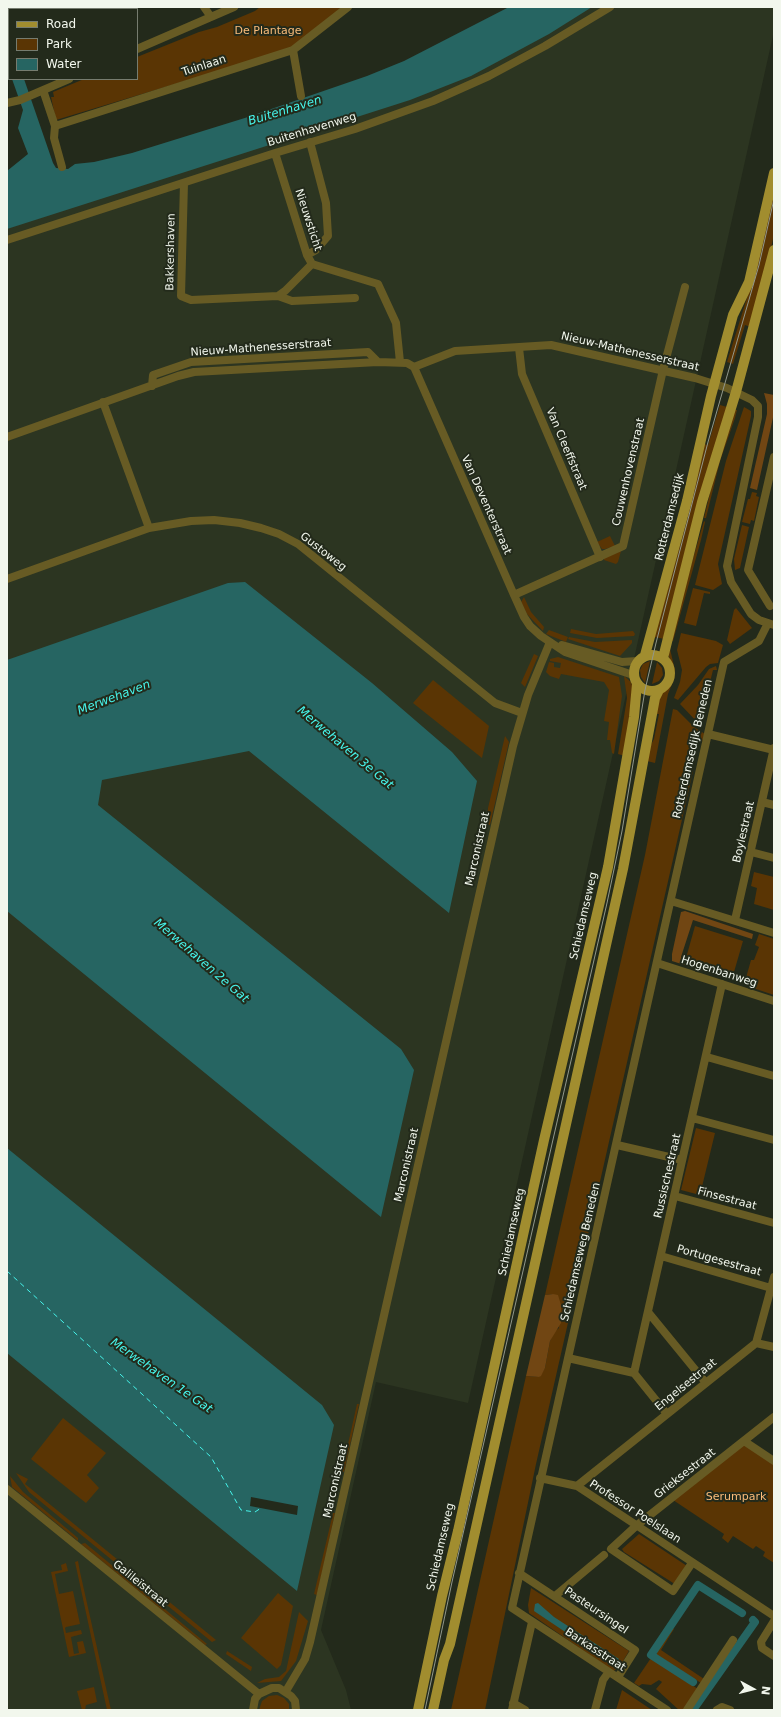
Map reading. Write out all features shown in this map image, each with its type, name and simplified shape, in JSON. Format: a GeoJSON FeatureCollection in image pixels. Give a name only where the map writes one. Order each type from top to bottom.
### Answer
{"type":"FeatureCollection","features":[{"type":"Feature","properties":{"kind":"main road","name":"Rotterdamsedijk"},"geometry":{"type":"LineString","coordinates":[[641,658],[687,501],[733,315],[749,282],[774,173]]}},
{"type":"Feature","properties":{"kind":"main road"},"geometry":{"type":"LineString","coordinates":[[663,658],[702,502],[736,392],[774,250]]}},
{"type":"Feature","properties":{"kind":"main road"},"geometry":{"type":"LineString","coordinates":[[433,1710],[444,1660],[450,1644],[623,869],[644,762],[654,698],[659,690],[666,684],[670,675],[669,666],[663,658],[655,654],[641,658],[635,680],[646,690],[659,690]]}},
{"type":"Feature","properties":{"kind":"main road","name":"Schiedamseweg"},"geometry":{"type":"LineString","coordinates":[[418,1710],[544,1140],[608,867],[627,758],[635,680]]}},
{"type":"Feature","properties":{"kind":"street"},"geometry":{"type":"LineString","coordinates":[[204,7],[211,17]]}},
{"type":"Feature","properties":{"kind":"street"},"geometry":{"type":"LineString","coordinates":[[138,49],[234,7]]}},
{"type":"Feature","properties":{"kind":"street","name":"Tuinlaan"},"geometry":{"type":"LineString","coordinates":[[55,126],[293,50],[348,7]]}},
{"type":"Feature","properties":{"kind":"street","name":"Buitenhavenweg"},"geometry":{"type":"LineString","coordinates":[[7,240],[395,115],[489,76],[545,46],[610,7]]}},
{"type":"Feature","properties":{"kind":"street"},"geometry":{"type":"LineString","coordinates":[[293,50],[301,96]]}},
{"type":"Feature","properties":{"kind":"street"},"geometry":{"type":"LineString","coordinates":[[7,103],[43,90],[59,81]]}},
{"type":"Feature","properties":{"kind":"street"},"geometry":{"type":"LineString","coordinates":[[43,90],[55,126],[54,138],[62,167]]}},
{"type":"Feature","properties":{"kind":"street"},"geometry":{"type":"LineString","coordinates":[[307,255],[316,250],[328,236],[326,203],[310,142]]}},
{"type":"Feature","properties":{"kind":"street","name":"Nieuwsticht"},"geometry":{"type":"LineString","coordinates":[[274,153],[307,255],[312,264],[378,284],[396,323],[400,362]]}},
{"type":"Feature","properties":{"kind":"street","name":"Bakkershaven"},"geometry":{"type":"LineString","coordinates":[[184,183],[181,296],[191,300],[278,296],[292,302],[355,298]]}},
{"type":"Feature","properties":{"kind":"street"},"geometry":{"type":"LineString","coordinates":[[278,296],[312,264]]}},
{"type":"Feature","properties":{"kind":"street","name":"Couwenhovenstraat"},"geometry":{"type":"LineString","coordinates":[[514,595],[623,546],[663,370],[686,286]]}},
{"type":"Feature","properties":{"kind":"street","name":"Nieuw-Mathenesserstraat"},"geometry":{"type":"LineString","coordinates":[[7,437],[103,402],[178,376],[194,372],[378,362],[407,363],[414,368],[454,351],[551,345],[663,370],[715,384]]}},
{"type":"Feature","properties":{"kind":"street","name":"Van Cleeffstraat"},"geometry":{"type":"LineString","coordinates":[[519,348],[522,374],[600,557]]}},
{"type":"Feature","properties":{"kind":"street","name":"Van Deventerstraat"},"geometry":{"type":"LineString","coordinates":[[414,368],[524,618],[530,626],[565,652],[635,680]]}},
{"type":"Feature","properties":{"kind":"street"},"geometry":{"type":"LineString","coordinates":[[715,384],[752,400],[758,406],[759,412],[727,559],[728,574],[734,588],[751,614],[759,620],[771,624]]}},
{"type":"Feature","properties":{"kind":"street"},"geometry":{"type":"LineString","coordinates":[[103,402],[149,528]]}},
{"type":"Feature","properties":{"kind":"street"},"geometry":{"type":"LineString","coordinates":[[770,606],[748,570],[770,495],[774,457]]}},
{"type":"Feature","properties":{"kind":"street","name":"Gustoweg"},"geometry":{"type":"LineString","coordinates":[[7,579],[149,528],[191,521],[214,520],[240,523],[279,534],[298,544],[495,704],[522,713]]}},
{"type":"Feature","properties":{"kind":"street","name":"Rotterdamsedijk Beneden"},"geometry":{"type":"LineString","coordinates":[[671,901],[724,662],[760,641],[771,624]]}},
{"type":"Feature","properties":{"kind":"street","name":"Van Deventerstraat"},"geometry":{"type":"LineString","coordinates":[[550,642],[622,662],[641,658]]}},
{"type":"Feature","properties":{"kind":"street","name":"Marconistraat"},"geometry":{"type":"LineString","coordinates":[[286,1691],[305,1659],[310,1642],[496,821],[522,713],[550,642]]}},
{"type":"Feature","properties":{"kind":"street"},"geometry":{"type":"LineString","coordinates":[[708,734],[774,749]]}},
{"type":"Feature","properties":{"kind":"street","name":"Boylestraat"},"geometry":{"type":"LineString","coordinates":[[735,920],[774,749]]}},
{"type":"Feature","properties":{"kind":"street"},"geometry":{"type":"LineString","coordinates":[[762,802],[774,805]]}},
{"type":"Feature","properties":{"kind":"street"},"geometry":{"type":"LineString","coordinates":[[751,852],[774,858]]}},
{"type":"Feature","properties":{"kind":"street"},"geometry":{"type":"LineString","coordinates":[[671,901],[774,933]]}},
{"type":"Feature","properties":{"kind":"street","name":"Schiedamseweg Beneden"},"geometry":{"type":"LineString","coordinates":[[512,1608],[540,1478],[617,1145],[671,901]]}},
{"type":"Feature","properties":{"kind":"street","name":"Hogenbanweg"},"geometry":{"type":"LineString","coordinates":[[657,963],[774,1001]]}},
{"type":"Feature","properties":{"kind":"street","name":"Russischestraat"},"geometry":{"type":"LineString","coordinates":[[634,1372],[722,984]]}},
{"type":"Feature","properties":{"kind":"street"},"geometry":{"type":"LineString","coordinates":[[706,1057],[774,1076]]}},
{"type":"Feature","properties":{"kind":"street"},"geometry":{"type":"LineString","coordinates":[[692,1118],[774,1140]]}},
{"type":"Feature","properties":{"kind":"street"},"geometry":{"type":"LineString","coordinates":[[617,1145],[682,1160]]}},
{"type":"Feature","properties":{"kind":"street","name":"Finsestraat"},"geometry":{"type":"LineString","coordinates":[[675,1196],[774,1223]]}},
{"type":"Feature","properties":{"kind":"street","name":"Portugesestraat"},"geometry":{"type":"LineString","coordinates":[[661,1256],[771,1288]]}},
{"type":"Feature","properties":{"kind":"street"},"geometry":{"type":"LineString","coordinates":[[774,1277],[756,1342],[774,1347]]}},
{"type":"Feature","properties":{"kind":"street"},"geometry":{"type":"LineString","coordinates":[[648,1312],[706,1383]]}},
{"type":"Feature","properties":{"kind":"street","name":"Engelsestraat"},"geometry":{"type":"LineString","coordinates":[[577,1486],[756,1342]]}},
{"type":"Feature","properties":{"kind":"street"},"geometry":{"type":"LineString","coordinates":[[568,1358],[634,1372],[666,1414]]}},
{"type":"Feature","properties":{"kind":"street","name":"Grieksestraat"},"geometry":{"type":"LineString","coordinates":[[692,1563],[673,1591],[611,1550],[636,1526],[774,1417]]}},
{"type":"Feature","properties":{"kind":"street"},"geometry":{"type":"LineString","coordinates":[[744,1441],[774,1461]]}},
{"type":"Feature","properties":{"kind":"street","name":"Professor Poelslaan"},"geometry":{"type":"LineString","coordinates":[[540,1478],[577,1486],[774,1616]]}},
{"type":"Feature","properties":{"kind":"street","name":"Galileïstraat"},"geometry":{"type":"LineString","coordinates":[[7,1489],[259,1694]]}},
{"type":"Feature","properties":{"kind":"street"},"geometry":{"type":"LineString","coordinates":[[555,1596],[604,1555]]}},
{"type":"Feature","properties":{"kind":"street","name":"Pasteursingel"},"geometry":{"type":"LineString","coordinates":[[519,1573],[634,1650],[618,1677]]}},
{"type":"Feature","properties":{"kind":"street","name":"Barkasstraat"},"geometry":{"type":"LineString","coordinates":[[512,1608],[608,1673],[618,1677],[667,1710]]}},
{"type":"Feature","properties":{"kind":"street"},"geometry":{"type":"LineString","coordinates":[[774,1621],[760,1642],[762,1648],[774,1656]]}},
{"type":"Feature","properties":{"kind":"street"},"geometry":{"type":"LineString","coordinates":[[525,1710],[513,1706],[532,1622]]}},
{"type":"Feature","properties":{"kind":"street"},"geometry":{"type":"LineString","coordinates":[[687,1710],[733,1640]]}},
{"type":"Feature","properties":{"kind":"street"},"geometry":{"type":"LineString","coordinates":[[595,1710],[603,1680],[608,1673]]}},
{"type":"Feature","properties":{"kind":"street"},"geometry":{"type":"LineString","coordinates":[[253,1710],[255,1700],[259,1694],[272,1688],[286,1691],[295,1702],[296,1710]]}},
{"type":"Feature","properties":{"kind":"street"},"geometry":{"type":"LineString","coordinates":[[717,1710],[722,1707],[730,1710]]}},
{"type":"Feature","properties":{"kind":"shaded area"},"geometry":{"type":"Polygon","coordinates":[[[554,7],[774,7],[774,31],[468,1403],[376,1382],[321,1630],[346,1690],[351,1710],[7,1710],[7,212],[554,7]]]}},
{"type":"Feature","properties":{"kind":"shaded area"},"geometry":{"type":"Polygon","coordinates":[[[764,393],[774,395],[774,413],[757,490],[750,488],[767,414],[767,404],[764,393]]]}},
{"type":"Feature","properties":{"kind":"shaded area"},"geometry":{"type":"Polygon","coordinates":[[[685,911],[753,934],[752,939],[693,920],[681,957],[734,972],[737,977],[735,981],[672,961],[672,954],[681,912],[685,911]]]}},
{"type":"Feature","properties":{"kind":"shaded area"},"geometry":{"type":"Polygon","coordinates":[[[545,1295],[558,1295],[561,1305],[561,1323],[550,1341],[545,1368],[541,1376],[526,1376],[545,1295]]]}},
{"type":"Feature","properties":{"kind":"green space","name":"De Plantage"},"geometry":{"type":"Polygon","coordinates":[[[260,7],[345,7],[294,48],[56,120],[51,97],[54,97],[53,92],[82,80],[138,80],[138,57],[255,11],[260,7]]]}},
{"type":"Feature","properties":{"kind":"green space"},"geometry":{"type":"Polygon","coordinates":[[[774,186],[774,234],[766,271],[751,327],[745,325],[733,364],[727,362],[755,272],[774,186]]]}},
{"type":"Feature","properties":{"kind":"green space"},"geometry":{"type":"Polygon","coordinates":[[[720,405],[727,407],[665,639],[654,637],[687,520],[704,444],[708,445],[720,405]]]}},
{"type":"Feature","properties":{"kind":"green space"},"geometry":{"type":"Polygon","coordinates":[[[744,407],[751,411],[751,416],[718,564],[722,584],[713,590],[695,585],[726,461],[744,407]]]}},
{"type":"Feature","properties":{"kind":"green space"},"geometry":{"type":"Polygon","coordinates":[[[734,410],[737,410],[735,418],[720,461],[706,518],[704,518],[710,493],[708,492],[734,410]]]}},
{"type":"Feature","properties":{"kind":"green space"},"geometry":{"type":"Polygon","coordinates":[[[752,492],[757,493],[756,496],[759,497],[754,521],[751,520],[750,524],[742,522],[748,499],[750,499],[752,492]]]}},
{"type":"Feature","properties":{"kind":"green space"},"geometry":{"type":"Polygon","coordinates":[[[704,521],[701,540],[673,641],[669,640],[704,521]]]}},
{"type":"Feature","properties":{"kind":"green space"},"geometry":{"type":"Polygon","coordinates":[[[742,525],[749,527],[740,568],[735,570],[734,559],[742,525]]]}},
{"type":"Feature","properties":{"kind":"green space"},"geometry":{"type":"Polygon","coordinates":[[[610,536],[615,546],[602,549],[597,542],[610,536]]]}},
{"type":"Feature","properties":{"kind":"green space"},"geometry":{"type":"Polygon","coordinates":[[[621,551],[616,564],[604,560],[604,558],[621,551]]]}},
{"type":"Feature","properties":{"kind":"green space"},"geometry":{"type":"Polygon","coordinates":[[[693,588],[710,592],[710,594],[704,593],[696,626],[684,623],[693,588]]]}},
{"type":"Feature","properties":{"kind":"green space"},"geometry":{"type":"Polygon","coordinates":[[[524,597],[531,612],[544,627],[543,631],[527,614],[521,602],[524,597]]]}},
{"type":"Feature","properties":{"kind":"green space"},"geometry":{"type":"Polygon","coordinates":[[[736,608],[752,628],[730,644],[727,640],[734,610],[736,608]]]}},
{"type":"Feature","properties":{"kind":"green space"},"geometry":{"type":"Polygon","coordinates":[[[571,629],[596,634],[633,631],[635,634],[634,636],[597,638],[570,633],[571,629]]]}},
{"type":"Feature","properties":{"kind":"green space"},"geometry":{"type":"Polygon","coordinates":[[[549,630],[568,637],[566,642],[546,634],[549,630]]]}},
{"type":"Feature","properties":{"kind":"green space"},"geometry":{"type":"Polygon","coordinates":[[[681,633],[716,641],[723,645],[718,663],[710,664],[706,667],[678,700],[674,698],[680,682],[682,670],[677,650],[681,633]]]}},
{"type":"Feature","properties":{"kind":"green space"},"geometry":{"type":"Polygon","coordinates":[[[569,637],[595,642],[632,640],[632,643],[620,656],[568,639],[569,637]]]}},
{"type":"Feature","properties":{"kind":"green space"},"geometry":{"type":"Polygon","coordinates":[[[670,649],[675,670],[674,679],[668,694],[655,763],[647,761],[649,748],[654,739],[659,714],[657,714],[656,704],[662,691],[670,684],[673,676],[673,669],[668,654],[670,649]]]}},
{"type":"Feature","properties":{"kind":"green space"},"geometry":{"type":"Polygon","coordinates":[[[534,654],[538,656],[525,687],[521,683],[534,654]]]}},
{"type":"Feature","properties":{"kind":"green space"},"geometry":{"type":"Polygon","coordinates":[[[558,657],[619,677],[622,696],[614,754],[612,753],[610,740],[607,740],[609,722],[604,721],[609,690],[604,682],[561,674],[559,679],[550,676],[546,672],[549,662],[554,663],[554,667],[560,668],[561,663],[550,661],[550,659],[558,657]]]}},
{"type":"Feature","properties":{"kind":"green space"},"geometry":{"type":"Polygon","coordinates":[[[650,661],[645,683],[641,677],[640,670],[643,664],[650,661]]]}},
{"type":"Feature","properties":{"kind":"green space"},"geometry":{"type":"Polygon","coordinates":[[[657,662],[662,668],[663,675],[659,681],[652,684],[657,662]]]}},
{"type":"Feature","properties":{"kind":"green space"},"geometry":{"type":"Polygon","coordinates":[[[716,666],[717,670],[713,670],[700,723],[698,723],[680,704],[698,685],[709,669],[716,666]]]}},
{"type":"Feature","properties":{"kind":"green space"},"geometry":{"type":"Polygon","coordinates":[[[624,676],[631,682],[634,691],[625,756],[618,754],[627,698],[624,676]]]}},
{"type":"Feature","properties":{"kind":"green space"},"geometry":{"type":"Polygon","coordinates":[[[433,680],[489,726],[482,758],[413,703],[433,680]]]}},
{"type":"Feature","properties":{"kind":"green space"},"geometry":{"type":"Polygon","coordinates":[[[673,709],[677,710],[694,727],[705,734],[703,742],[697,741],[690,770],[693,771],[536,1464],[485,1710],[451,1710],[526,1376],[539,1377],[545,1368],[550,1341],[554,1332],[559,1328],[553,1294],[545,1295],[645,855],[673,709]]]}},
{"type":"Feature","properties":{"kind":"green space"},"geometry":{"type":"Polygon","coordinates":[[[505,736],[509,742],[490,825],[487,824],[488,808],[505,736]]]}},
{"type":"Feature","properties":{"kind":"green space"},"geometry":{"type":"Polygon","coordinates":[[[754,872],[774,877],[774,910],[754,904],[757,888],[751,886],[754,872]]]}},
{"type":"Feature","properties":{"kind":"green space"},"geometry":{"type":"Polygon","coordinates":[[[695,926],[743,941],[734,972],[686,958],[695,926]]]}},
{"type":"Feature","properties":{"kind":"green space"},"geometry":{"type":"Polygon","coordinates":[[[759,934],[774,939],[774,995],[744,985],[751,960],[754,960],[759,947],[755,945],[759,934]]]}},
{"type":"Feature","properties":{"kind":"green space"},"geometry":{"type":"Polygon","coordinates":[[[696,1128],[715,1133],[700,1195],[681,1190],[696,1128]]]}},
{"type":"Feature","properties":{"kind":"green space"},"geometry":{"type":"Polygon","coordinates":[[[357,1404],[359,1404],[344,1472],[342,1471],[357,1404]]]}},
{"type":"Feature","properties":{"kind":"green space"},"geometry":{"type":"Polygon","coordinates":[[[63,1418],[106,1453],[87,1475],[99,1488],[86,1503],[31,1459],[63,1418]]]}},
{"type":"Feature","properties":{"kind":"green space","name":"Serumpark"},"geometry":{"type":"Polygon","coordinates":[[[745,1441],[774,1459],[774,1563],[763,1556],[765,1552],[756,1546],[753,1549],[733,1536],[728,1543],[722,1538],[724,1534],[673,1500],[745,1441]]]}},
{"type":"Feature","properties":{"kind":"green space"},"geometry":{"type":"Polygon","coordinates":[[[16,1473],[28,1479],[25,1484],[216,1640],[212,1642],[29,1492],[16,1473]]]}},
{"type":"Feature","properties":{"kind":"green space"},"geometry":{"type":"Polygon","coordinates":[[[10,1476],[23,1492],[78,1538],[78,1541],[12,1487],[10,1476]]]}},
{"type":"Feature","properties":{"kind":"green space"},"geometry":{"type":"Polygon","coordinates":[[[333,1513],[335,1513],[317,1595],[314,1594],[333,1513]]]}},
{"type":"Feature","properties":{"kind":"green space"},"geometry":{"type":"Polygon","coordinates":[[[639,1534],[690,1568],[678,1586],[624,1552],[622,1549],[639,1534]]]}},
{"type":"Feature","properties":{"kind":"green space"},"geometry":{"type":"Polygon","coordinates":[[[85,1543],[207,1644],[205,1645],[81,1544],[85,1543]]]}},
{"type":"Feature","properties":{"kind":"green space"},"geometry":{"type":"Polygon","coordinates":[[[78,1561],[111,1710],[107,1710],[75,1562],[78,1561]]]}},
{"type":"Feature","properties":{"kind":"green space"},"geometry":{"type":"Polygon","coordinates":[[[66,1563],[68,1571],[55,1574],[59,1594],[73,1591],[80,1624],[66,1627],[66,1633],[81,1630],[82,1634],[71,1637],[74,1654],[79,1653],[77,1642],[83,1641],[86,1653],[69,1657],[51,1572],[62,1570],[61,1565],[66,1563]]]}},
{"type":"Feature","properties":{"kind":"green space"},"geometry":{"type":"Polygon","coordinates":[[[531,1588],[629,1651],[619,1668],[613,1671],[529,1613],[528,1605],[531,1588]]]}},
{"type":"Feature","properties":{"kind":"green space"},"geometry":{"type":"Polygon","coordinates":[[[278,1593],[293,1606],[281,1665],[277,1669],[241,1638],[278,1593]]]}},
{"type":"Feature","properties":{"kind":"green space"},"geometry":{"type":"Polygon","coordinates":[[[299,1612],[308,1621],[296,1661],[281,1681],[257,1683],[265,1679],[279,1677],[286,1671],[299,1612]]]}},
{"type":"Feature","properties":{"kind":"green space"},"geometry":{"type":"Polygon","coordinates":[[[671,1627],[674,1629],[661,1650],[704,1679],[701,1683],[657,1655],[657,1650],[671,1627]]]}},
{"type":"Feature","properties":{"kind":"green space"},"geometry":{"type":"Polygon","coordinates":[[[227,1651],[252,1667],[251,1671],[226,1654],[227,1651]]]}},
{"type":"Feature","properties":{"kind":"green space"},"geometry":{"type":"Polygon","coordinates":[[[651,1658],[698,1689],[684,1710],[679,1710],[656,1689],[662,1682],[659,1680],[651,1685],[642,1684],[639,1686],[634,1683],[651,1658]]]}},
{"type":"Feature","properties":{"kind":"green space"},"geometry":{"type":"Polygon","coordinates":[[[94,1687],[97,1702],[86,1705],[85,1710],[82,1710],[77,1691],[94,1687]]]}},
{"type":"Feature","properties":{"kind":"green space"},"geometry":{"type":"Polygon","coordinates":[[[622,1690],[652,1710],[616,1710],[622,1690]]]}},
{"type":"Feature","properties":{"kind":"green space"},"geometry":{"type":"Polygon","coordinates":[[[277,1695],[284,1698],[289,1704],[289,1710],[259,1710],[262,1701],[269,1696],[277,1695]]]}},
{"type":"Feature","properties":{"kind":"water"},"geometry":{"type":"Polygon","coordinates":[[[7,7],[79,7],[8,8],[8,69],[7,7]]]}},
{"type":"Feature","properties":{"kind":"water","name":"Buitenhaven"},"geometry":{"type":"Polygon","coordinates":[[[509,7],[592,7],[549,34],[471,76],[410,100],[7,229],[7,171],[28,154],[18,128],[23,110],[12,80],[24,80],[53,163],[56,168],[68,169],[75,164],[94,162],[132,153],[248,117],[367,76],[404,61],[509,7]]]}},
{"type":"Feature","properties":{"kind":"water"},"geometry":{"type":"Polygon","coordinates":[[[245,582],[372,683],[452,752],[477,781],[449,913],[249,751],[102,780],[98,805],[401,1049],[414,1070],[381,1217],[7,911],[7,660],[228,583],[245,582]]]}},
{"type":"Feature","properties":{"kind":"water","name":"Merwehaven 1e Gat"},"geometry":{"type":"Polygon","coordinates":[[[7,1148],[322,1405],[334,1425],[297,1591],[7,1353],[7,1148]]]}},
{"type":"Feature","properties":{"kind":"water"},"geometry":{"type":"Polygon","coordinates":[[[538,1603],[554,1617],[619,1659],[616,1666],[534,1611],[535,1604],[538,1603]]]}},
{"type":"Feature","properties":{"kind":"pier"},"geometry":{"type":"Polygon","coordinates":[[[251,1497],[298,1506],[297,1515],[250,1506],[251,1497]]]}},
{"type":"Feature","properties":{"kind":"waterway"},"geometry":{"type":"LineString","coordinates":[[693,1682],[651,1655],[698,1585],[742,1613]]}},
{"type":"Feature","properties":{"kind":"waterway"},"geometry":{"type":"LineString","coordinates":[[693,1710],[755,1622],[753,1620]]}},
{"type":"Feature","properties":{"kind":"ferry route"},"geometry":{"type":"LineString","coordinates":[[7,1271],[211,1457],[241,1510],[255,1512],[261,1508]]}},
{"type":"Feature","properties":{"kind":"tram line"},"geometry":{"type":"LineString","coordinates":[[425,1710],[452,1582],[607,903],[622,831],[645,690],[708,442],[759,265],[774,199]]}},
{"type":"Feature","properties":{"kind":"water label","name":"Merwehaven"},"geometry":{"type":"Point","coordinates":[114,698]}},
{"type":"Feature","properties":{"kind":"water label","name":"Merwehaven 3e Gat"},"geometry":{"type":"Point","coordinates":[345,748]}},
{"type":"Feature","properties":{"kind":"water label","name":"Merwehaven 2e Gat"},"geometry":{"type":"Point","coordinates":[201,961]}}]}
